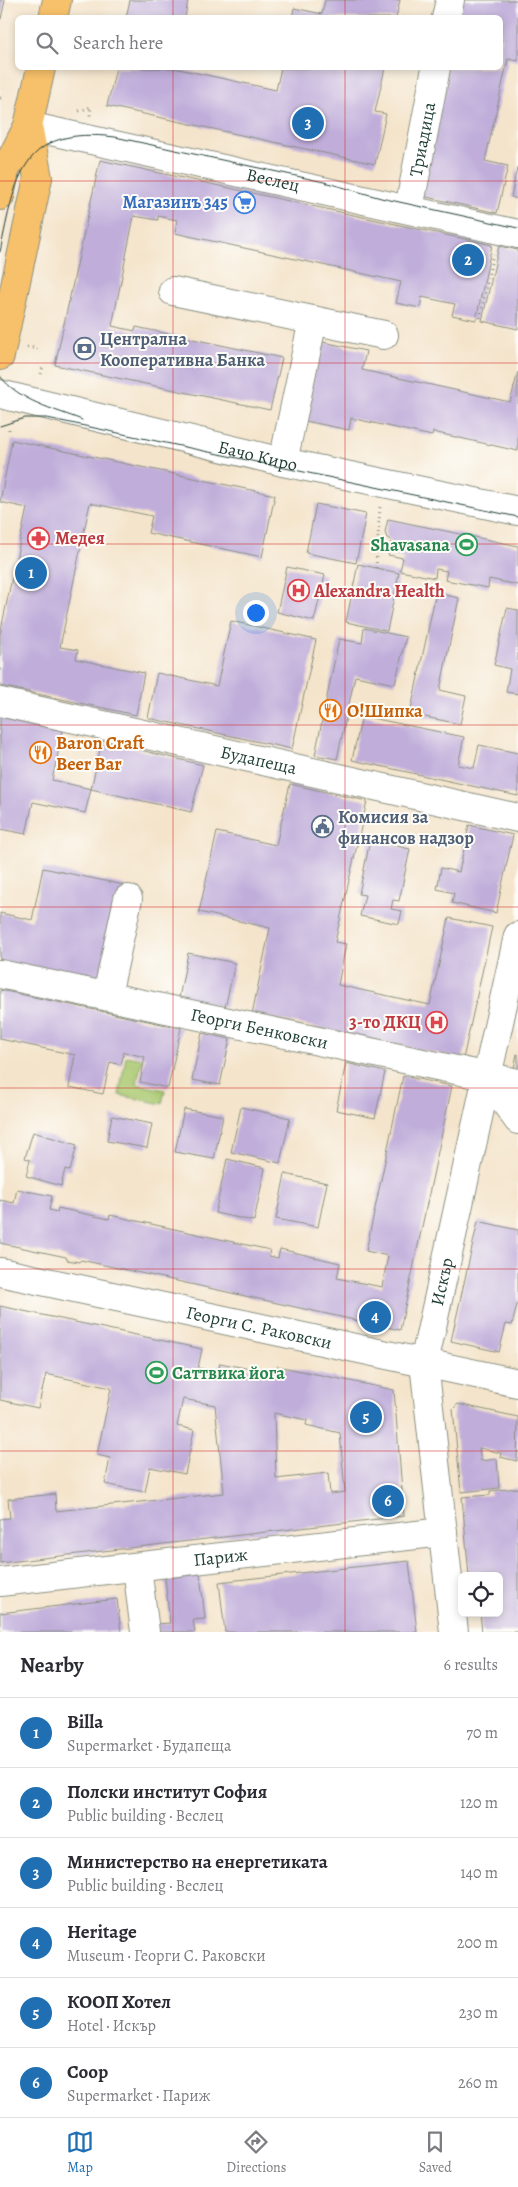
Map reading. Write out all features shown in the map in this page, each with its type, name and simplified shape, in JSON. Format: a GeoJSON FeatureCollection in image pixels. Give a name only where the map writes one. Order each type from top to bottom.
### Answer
{"type":"FeatureCollection","features":[{"type":"Feature","properties":{"kind":"main road"},"geometry":{"type":"LineString","coordinates":[[54,15],[57,0]]}},
{"type":"Feature","properties":{"kind":"main road"},"geometry":{"type":"LineString","coordinates":[[0,196],[6,171],[28,126],[41,70]]}},
{"type":"Feature","properties":{"kind":"main road"},"geometry":{"type":"LineString","coordinates":[[0,356],[38,178],[28,126]]}},
{"type":"Feature","properties":{"kind":"street","name":"Триадица"},"geometry":{"type":"LineString","coordinates":[[409,210],[436,70]]}},
{"type":"Feature","properties":{"kind":"street","name":"Веслец"},"geometry":{"type":"LineString","coordinates":[[28,126],[518,234]]}},
{"type":"Feature","properties":{"kind":"street"},"geometry":{"type":"LineString","coordinates":[[173,291],[384,335]]}},
{"type":"Feature","properties":{"kind":"street"},"geometry":{"type":"LineString","coordinates":[[283,462],[313,320]]}},
{"type":"Feature","properties":{"kind":"street","name":"Бачо Киро"},"geometry":{"type":"LineString","coordinates":[[0,394],[283,462],[518,511]]}},
{"type":"Feature","properties":{"kind":"street","name":"Будапеща"},"geometry":{"type":"LineString","coordinates":[[0,702],[518,818]]}},
{"type":"Feature","properties":{"kind":"street"},"geometry":{"type":"LineString","coordinates":[[107,995],[128,899]]}},
{"type":"Feature","properties":{"kind":"street","name":"Искър"},"geometry":{"type":"LineString","coordinates":[[454,1632],[424,1363],[518,936]]}},
{"type":"Feature","properties":{"kind":"street","name":"Георги Бенковски"},"geometry":{"type":"LineString","coordinates":[[0,974],[518,1083]]}},
{"type":"Feature","properties":{"kind":"street"},"geometry":{"type":"LineString","coordinates":[[487,1077],[518,1120]]}},
{"type":"Feature","properties":{"kind":"street","name":"Георги С. Раковски"},"geometry":{"type":"LineString","coordinates":[[0,1272],[518,1383]]}},
{"type":"Feature","properties":{"kind":"street","name":"Париж"},"geometry":{"type":"LineString","coordinates":[[0,1582],[443,1532]]}},
{"type":"Feature","properties":{"kind":"street"},"geometry":{"type":"LineString","coordinates":[[138,1567],[145,1632]]}},
{"type":"Feature","properties":{"kind":"path"},"geometry":{"type":"LineString","coordinates":[[480,318],[494,251]]}},
{"type":"Feature","properties":{"kind":"path"},"geometry":{"type":"LineString","coordinates":[[41,374],[43,367]]}},
{"type":"Feature","properties":{"kind":"path"},"geometry":{"type":"LineString","coordinates":[[376,568],[380,504]]}},
{"type":"Feature","properties":{"kind":"green space"},"geometry":{"type":"Polygon","coordinates":[[[126,1056],[142,1059],[137,1084],[165,1090],[162,1104],[119,1095],[126,1056]]]}},
{"type":"Feature","properties":{"kind":"building"},"geometry":{"type":"Polygon","coordinates":[[[0,0],[5,0],[1,19],[0,19],[0,0]]]}},
{"type":"Feature","properties":{"kind":"building"},"geometry":{"type":"Polygon","coordinates":[[[130,0],[188,0],[186,15],[127,15],[130,0]]]}},
{"type":"Feature","properties":{"kind":"building"},"geometry":{"type":"Polygon","coordinates":[[[325,0],[400,0],[397,15],[293,15],[294,8],[322,14],[325,0]]]}},
{"type":"Feature","properties":{"kind":"building"},"geometry":{"type":"Polygon","coordinates":[[[462,0],[518,0],[518,61],[508,59],[485,161],[508,166],[497,213],[418,195],[447,70],[503,70],[503,15],[459,15],[462,0]]]}},
{"type":"Feature","properties":{"kind":"building"},"geometry":{"type":"Polygon","coordinates":[[[116,70],[183,70],[276,90],[281,70],[385,70],[375,112],[386,114],[375,164],[107,106],[116,70]]]}},
{"type":"Feature","properties":{"kind":"building"},"geometry":{"type":"Polygon","coordinates":[[[100,160],[492,245],[476,320],[452,315],[455,304],[422,297],[420,308],[396,303],[401,282],[175,233],[177,220],[158,216],[158,220],[134,216],[112,326],[135,331],[136,327],[282,358],[270,410],[55,365],[100,160]]]}},
{"type":"Feature","properties":{"kind":"building"},"geometry":{"type":"Polygon","coordinates":[[[518,168],[518,199],[511,197],[518,168]]]}},
{"type":"Feature","properties":{"kind":"building"},"geometry":{"type":"Polygon","coordinates":[[[499,246],[518,250],[518,329],[482,321],[499,246]]]}},
{"type":"Feature","properties":{"kind":"building"},"geometry":{"type":"Polygon","coordinates":[[[318,341],[366,351],[362,370],[510,402],[518,372],[518,451],[433,432],[432,436],[351,418],[349,430],[300,420],[318,341]]]}},
{"type":"Feature","properties":{"kind":"building"},"geometry":{"type":"Polygon","coordinates":[[[12,440],[275,495],[262,557],[148,533],[152,516],[90,503],[60,647],[78,650],[76,659],[144,673],[136,715],[0,686],[0,634],[27,508],[0,502],[12,440]]]}},
{"type":"Feature","properties":{"kind":"building"},"geometry":{"type":"Polygon","coordinates":[[[316,504],[366,514],[356,563],[306,553],[316,504]]]}},
{"type":"Feature","properties":{"kind":"building"},"geometry":{"type":"Polygon","coordinates":[[[388,519],[518,546],[518,585],[489,579],[488,588],[445,580],[447,571],[436,569],[435,578],[400,571],[403,558],[388,555],[391,540],[387,538],[385,532],[388,519]]]}},
{"type":"Feature","properties":{"kind":"building"},"geometry":{"type":"Polygon","coordinates":[[[358,564],[399,573],[387,631],[346,622],[358,564]]]}},
{"type":"Feature","properties":{"kind":"building"},"geometry":{"type":"Polygon","coordinates":[[[287,567],[325,575],[314,621],[277,612],[287,567]]]}},
{"type":"Feature","properties":{"kind":"building"},"geometry":{"type":"Polygon","coordinates":[[[436,593],[459,598],[440,690],[466,696],[460,724],[410,714],[436,593]]]}},
{"type":"Feature","properties":{"kind":"building"},"geometry":{"type":"Polygon","coordinates":[[[507,608],[518,610],[518,694],[506,692],[510,669],[494,665],[507,608]]]}},
{"type":"Feature","properties":{"kind":"building"},"geometry":{"type":"Polygon","coordinates":[[[231,621],[316,640],[292,749],[148,718],[157,673],[217,686],[231,621]]]}},
{"type":"Feature","properties":{"kind":"building"},"geometry":{"type":"Polygon","coordinates":[[[364,628],[406,637],[395,684],[355,676],[337,759],[315,755],[339,639],[362,643],[364,628]]]}},
{"type":"Feature","properties":{"kind":"building"},"geometry":{"type":"Polygon","coordinates":[[[362,716],[464,737],[458,765],[474,768],[479,745],[518,753],[518,796],[352,760],[362,716]]]}},
{"type":"Feature","properties":{"kind":"building"},"geometry":{"type":"Polygon","coordinates":[[[0,717],[63,731],[52,780],[91,789],[85,813],[33,802],[26,834],[0,829],[0,717]]]}},
{"type":"Feature","properties":{"kind":"building"},"geometry":{"type":"Polygon","coordinates":[[[102,741],[203,765],[191,812],[91,789],[102,741]]]}},
{"type":"Feature","properties":{"kind":"building"},"geometry":{"type":"Polygon","coordinates":[[[290,784],[367,801],[335,942],[346,944],[338,985],[430,1005],[449,918],[492,927],[463,1059],[252,1014],[270,928],[199,912],[217,832],[276,845],[290,784]]]}},
{"type":"Feature","properties":{"kind":"building"},"geometry":{"type":"Polygon","coordinates":[[[469,825],[513,835],[496,913],[452,903],[454,893],[437,889],[441,868],[459,872],[469,825]]]}},
{"type":"Feature","properties":{"kind":"building"},"geometry":{"type":"Polygon","coordinates":[[[370,840],[410,849],[399,901],[393,900],[391,909],[402,911],[399,924],[360,916],[365,895],[359,894],[370,840]]]}},
{"type":"Feature","properties":{"kind":"building"},"geometry":{"type":"Polygon","coordinates":[[[43,868],[124,885],[103,983],[0,961],[0,913],[32,920],[43,868]]]}},
{"type":"Feature","properties":{"kind":"building"},"geometry":{"type":"Polygon","coordinates":[[[188,953],[235,963],[225,1008],[179,998],[188,953]]]}},
{"type":"Feature","properties":{"kind":"building"},"geometry":{"type":"Polygon","coordinates":[[[0,990],[181,1028],[168,1088],[140,1082],[145,1057],[124,1052],[121,1065],[110,1062],[103,1094],[69,1087],[75,1055],[0,1039],[0,990]]]}},
{"type":"Feature","properties":{"kind":"building"},"geometry":{"type":"Polygon","coordinates":[[[202,1033],[230,1039],[220,1085],[192,1080],[202,1033]]]}},
{"type":"Feature","properties":{"kind":"building"},"geometry":{"type":"Polygon","coordinates":[[[518,1054],[518,1070],[514,1069],[518,1054]]]}},
{"type":"Feature","properties":{"kind":"building"},"geometry":{"type":"Polygon","coordinates":[[[346,1063],[385,1072],[375,1118],[336,1110],[346,1063]]]}},
{"type":"Feature","properties":{"kind":"building"},"geometry":{"type":"Polygon","coordinates":[[[403,1076],[452,1086],[400,1330],[81,1260],[79,1262],[67,1260],[66,1257],[0,1243],[0,1200],[14,1203],[17,1189],[52,1196],[49,1210],[57,1212],[58,1208],[109,1219],[110,1215],[270,1250],[269,1256],[278,1258],[280,1249],[340,1263],[337,1278],[382,1287],[388,1256],[366,1251],[403,1076]]]}},
{"type":"Feature","properties":{"kind":"building"},"geometry":{"type":"Polygon","coordinates":[[[241,1107],[290,1118],[280,1163],[231,1152],[241,1107]]]}},
{"type":"Feature","properties":{"kind":"building"},"geometry":{"type":"Polygon","coordinates":[[[184,1109],[223,1116],[214,1159],[175,1152],[184,1109]]]}},
{"type":"Feature","properties":{"kind":"building"},"geometry":{"type":"Polygon","coordinates":[[[112,1116],[152,1124],[147,1148],[107,1141],[112,1116]]]}},
{"type":"Feature","properties":{"kind":"building"},"geometry":{"type":"Polygon","coordinates":[[[33,1132],[77,1145],[70,1171],[65,1169],[61,1186],[26,1176],[30,1160],[25,1158],[33,1132]]]}},
{"type":"Feature","properties":{"kind":"building"},"geometry":{"type":"Polygon","coordinates":[[[227,1159],[265,1168],[254,1221],[215,1213],[227,1159]]]}},
{"type":"Feature","properties":{"kind":"building"},"geometry":{"type":"Polygon","coordinates":[[[285,1174],[327,1183],[318,1227],[276,1219],[285,1174]]]}},
{"type":"Feature","properties":{"kind":"building"},"geometry":{"type":"Polygon","coordinates":[[[478,1221],[518,1230],[518,1301],[512,1325],[506,1324],[499,1352],[451,1341],[478,1221]]]}},
{"type":"Feature","properties":{"kind":"building"},"geometry":{"type":"Polygon","coordinates":[[[0,1306],[202,1349],[198,1368],[218,1372],[220,1363],[276,1374],[277,1366],[394,1390],[404,1516],[0,1563],[0,1519],[10,1518],[8,1499],[55,1494],[56,1511],[224,1493],[215,1405],[183,1399],[177,1426],[194,1430],[185,1474],[150,1467],[145,1492],[105,1484],[110,1458],[97,1455],[111,1388],[46,1374],[38,1408],[0,1400],[0,1306]],[[274,1413],[276,1479],[328,1473],[330,1494],[345,1492],[340,1433],[306,1425],[307,1420],[274,1413]]]}},
{"type":"Feature","properties":{"kind":"building"},"geometry":{"type":"Polygon","coordinates":[[[458,1404],[518,1417],[517,1461],[500,1457],[501,1453],[479,1448],[481,1461],[497,1459],[499,1488],[461,1492],[453,1409],[458,1404]]]}},
{"type":"Feature","properties":{"kind":"building"},"geometry":{"type":"Polygon","coordinates":[[[518,1488],[518,1632],[482,1632],[480,1617],[503,1617],[503,1572],[469,1572],[462,1497],[490,1495],[490,1491],[518,1488]]]}},
{"type":"Feature","properties":{"kind":"building"},"geometry":{"type":"Polygon","coordinates":[[[409,1561],[417,1632],[225,1632],[219,1582],[409,1561]]]}},
{"type":"Feature","properties":{"kind":"building"},"geometry":{"type":"Polygon","coordinates":[[[200,1574],[205,1619],[193,1620],[195,1632],[158,1632],[157,1624],[170,1623],[165,1578],[200,1574]]]}},
{"type":"Feature","properties":{"kind":"building"},"geometry":{"type":"Polygon","coordinates":[[[117,1599],[121,1632],[0,1632],[0,1613],[117,1599]]]}},
{"type":"Feature","properties":{"kind":"tram line"},"geometry":{"type":"LineString","coordinates":[[0,252],[12,201],[19,179],[28,162],[42,148],[60,139],[84,135],[115,137],[324,182],[381,198],[518,228]]}},
{"type":"Feature","properties":{"kind":"tram line"},"geometry":{"type":"LineString","coordinates":[[0,376],[8,385],[27,398],[82,420]]}},
{"type":"Feature","properties":{"kind":"tram line"},"geometry":{"type":"LineString","coordinates":[[0,426],[25,418],[47,418],[518,517]]}},
{"type":"Feature","properties":{"kind":"place","name":"Министерство на енергетиката"},"geometry":{"type":"Point","coordinates":[308,123]}},
{"type":"Feature","properties":{"kind":"place","name":"Магазинъ 345"},"geometry":{"type":"Point","coordinates":[244,202]}},
{"type":"Feature","properties":{"kind":"place","name":"Полски институт София"},"geometry":{"type":"Point","coordinates":[468,260]}},
{"type":"Feature","properties":{"kind":"place","name":"Централна Кооперативна Банка"},"geometry":{"type":"Point","coordinates":[84,349]}},
{"type":"Feature","properties":{"kind":"place","name":"Медея"},"geometry":{"type":"Point","coordinates":[39,538]}},
{"type":"Feature","properties":{"kind":"place","name":"Shavasana"},"geometry":{"type":"Point","coordinates":[466,545]}},
{"type":"Feature","properties":{"kind":"place","name":"Billa"},"geometry":{"type":"Point","coordinates":[31,573]}},
{"type":"Feature","properties":{"kind":"place","name":"Alexandra Health"},"geometry":{"type":"Point","coordinates":[298,591]}},
{"type":"Feature","properties":{"kind":"place","name":"О!Шипка"},"geometry":{"type":"Point","coordinates":[331,711]}},
{"type":"Feature","properties":{"kind":"place","name":"Baron Craft Beer Bar"},"geometry":{"type":"Point","coordinates":[40,753]}},
{"type":"Feature","properties":{"kind":"place","name":"Комисия за финансов надзор"},"geometry":{"type":"Point","coordinates":[322,827]}},
{"type":"Feature","properties":{"kind":"place","name":"3-то ДКЦ"},"geometry":{"type":"Point","coordinates":[437,1022]}},
{"type":"Feature","properties":{"kind":"place","name":"Heritage"},"geometry":{"type":"Point","coordinates":[375,1317]}},
{"type":"Feature","properties":{"kind":"place","name":"Саттвика йога"},"geometry":{"type":"Point","coordinates":[156,1373]}},
{"type":"Feature","properties":{"kind":"place","name":"КООП Хотел"},"geometry":{"type":"Point","coordinates":[366,1417]}},
{"type":"Feature","properties":{"kind":"place","name":"Coop"},"geometry":{"type":"Point","coordinates":[388,1501]}}]}
